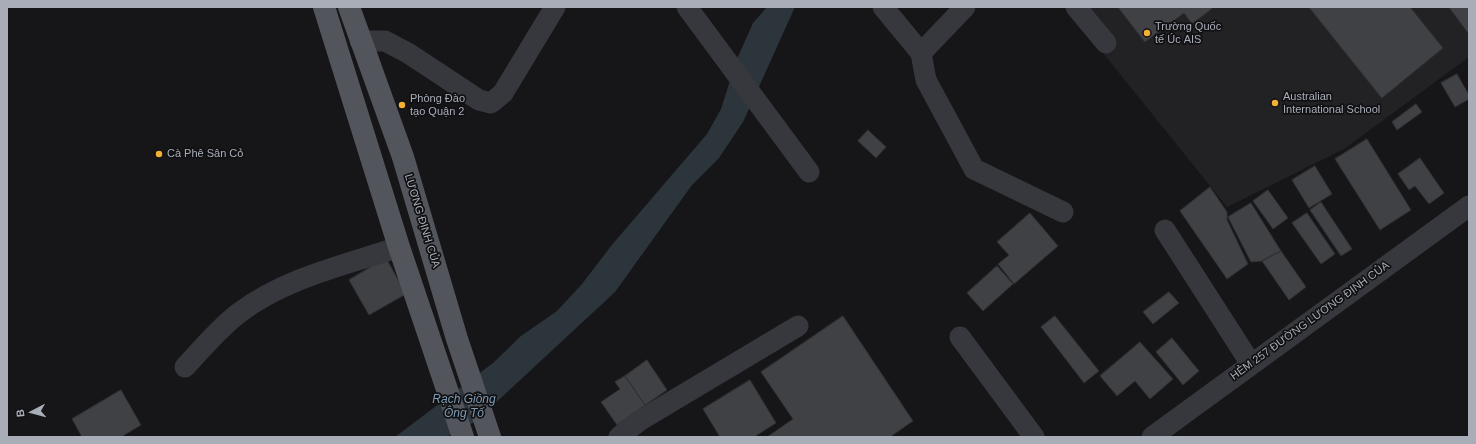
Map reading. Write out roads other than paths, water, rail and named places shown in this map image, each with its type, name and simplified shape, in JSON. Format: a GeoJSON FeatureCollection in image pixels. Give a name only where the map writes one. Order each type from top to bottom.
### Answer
{"type":"FeatureCollection","features":[{"type":"Feature","properties":{"kind":"main road"},"geometry":{"type":"LineString","coordinates":[[324,7],[399,247],[463,437]]}},
{"type":"Feature","properties":{"kind":"main road","name":"LƯƠNG ĐỊNH CỦA"},"geometry":{"type":"LineString","coordinates":[[349,7],[402,157],[457,339],[490,437]]}},
{"type":"Feature","properties":{"kind":"street"},"geometry":{"type":"LineString","coordinates":[[360,41],[384,41],[408,53],[479,100],[491,103],[502,93],[555,7]]}},
{"type":"Feature","properties":{"kind":"street"},"geometry":{"type":"LineString","coordinates":[[687,7],[759,102],[809,172]]}},
{"type":"Feature","properties":{"kind":"street"},"geometry":{"type":"LineString","coordinates":[[883,7],[921,53],[926,80],[974,169],[1063,212]]}},
{"type":"Feature","properties":{"kind":"street"},"geometry":{"type":"LineString","coordinates":[[921,53],[965,7]]}},
{"type":"Feature","properties":{"kind":"street"},"geometry":{"type":"LineString","coordinates":[[1076,7],[1106,43]]}},
{"type":"Feature","properties":{"kind":"street","name":"HẺM 257 ĐƯỜNG LƯƠNG ĐỊNH CỦA"},"geometry":{"type":"LineString","coordinates":[[1152,437],[1469,206]]}},
{"type":"Feature","properties":{"kind":"street"},"geometry":{"type":"LineString","coordinates":[[1165,230],[1251,364]]}},
{"type":"Feature","properties":{"kind":"street"},"geometry":{"type":"LineString","coordinates":[[185,367],[238,314],[263,298],[299,280],[399,247]]}},
{"type":"Feature","properties":{"kind":"street"},"geometry":{"type":"LineString","coordinates":[[620,437],[639,421],[798,326]]}},
{"type":"Feature","properties":{"kind":"street"},"geometry":{"type":"LineString","coordinates":[[960,337],[1034,437]]}},
{"type":"Feature","properties":{"kind":"water","name":"Rạch Giồng Ông Tố"},"geometry":{"type":"Polygon","coordinates":[[[767,7],[795,7],[743,122],[719,158],[692,185],[615,292],[476,421],[447,437],[395,437],[493,363],[521,336],[557,311],[582,284],[611,246],[707,134],[721,109],[737,59],[753,23],[767,7]]]}},
{"type":"Feature","properties":{"kind":"place","name":"Trường Quốc tế Úc AIS"},"geometry":{"type":"Point","coordinates":[1147,33]}},
{"type":"Feature","properties":{"kind":"place","name":"Australian International School"},"geometry":{"type":"Point","coordinates":[1275,103]}},
{"type":"Feature","properties":{"kind":"place","name":"Phòng Đào tạo Quận 2"},"geometry":{"type":"Point","coordinates":[402,105]}},
{"type":"Feature","properties":{"kind":"place","name":"Cà Phê Sân Cỏ"},"geometry":{"type":"Point","coordinates":[159,154]}}]}
